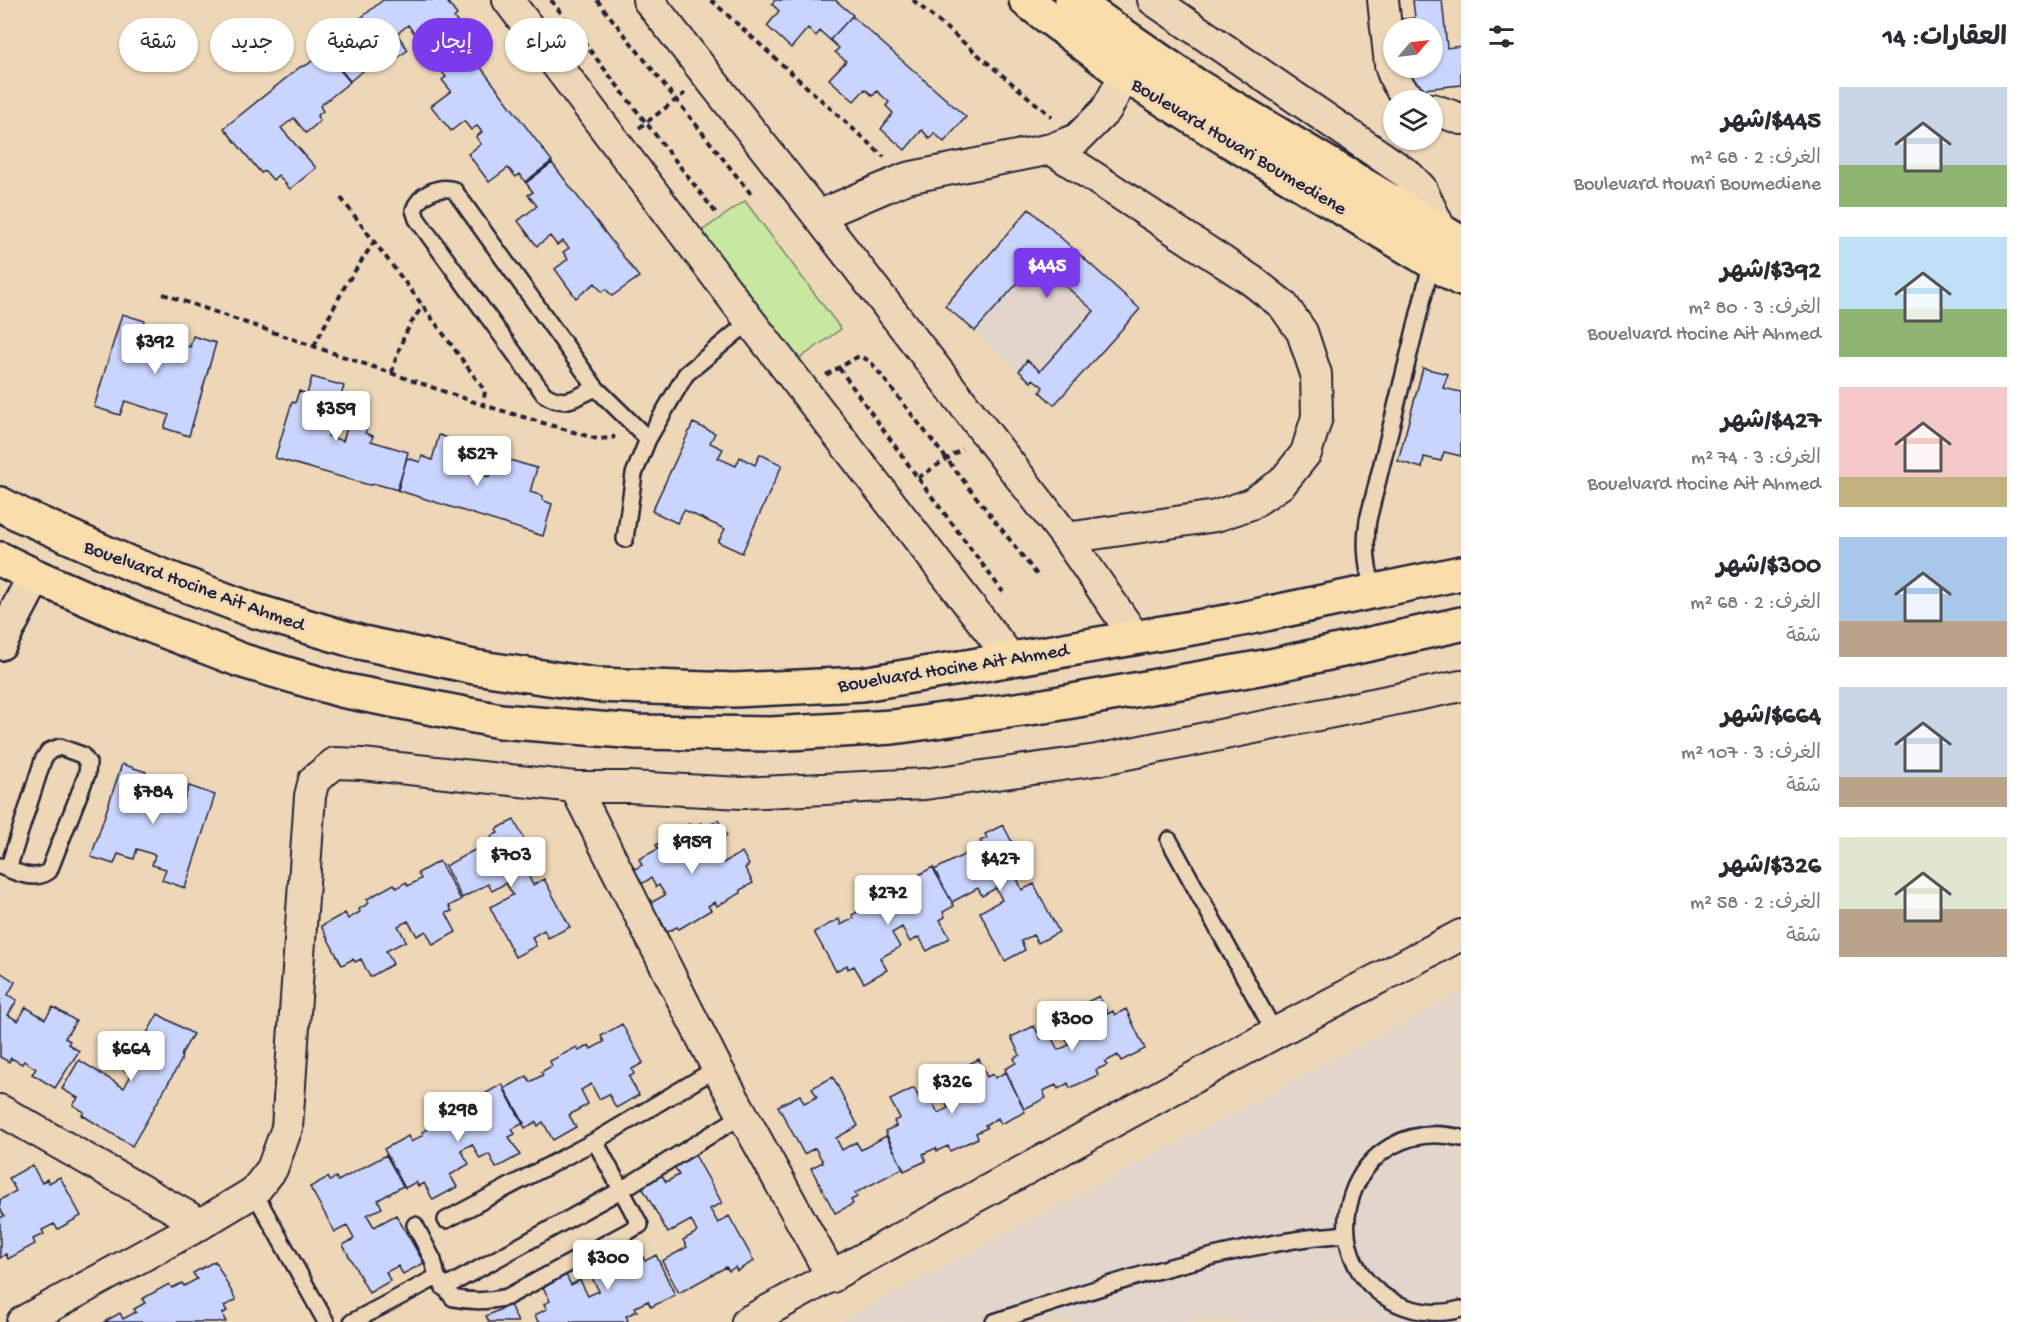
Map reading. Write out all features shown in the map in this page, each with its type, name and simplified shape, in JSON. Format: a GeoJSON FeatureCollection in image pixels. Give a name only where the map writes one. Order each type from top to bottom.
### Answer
{"type":"FeatureCollection","features":[{"type":"Feature","properties":{"kind":"main road","name":"Boulevard Houari Boumediene"},"geometry":{"type":"LineString","coordinates":[[1026,0],[1125,75],[1222,136],[1445,245]]}},
{"type":"Feature","properties":{"kind":"main road","name":"Boulevard Houari Boumediene"},"geometry":{"type":"LineString","coordinates":[[1072,0],[1195,85],[1445,245],[1461,279]]}},
{"type":"Feature","properties":{"kind":"main road","name":"Bouelvard Hocine Ait Ahmed"},"geometry":{"type":"LineString","coordinates":[[0,504],[131,564],[252,610],[359,642],[474,667],[596,685],[735,690],[862,684],[1232,621],[1461,573]]}},
{"type":"Feature","properties":{"kind":"main road"},"geometry":{"type":"LineString","coordinates":[[0,559],[131,618],[243,661],[341,690],[500,721],[637,732],[771,734],[893,727],[1044,706],[1270,666],[1461,624]]}},
{"type":"Feature","properties":{"kind":"street"},"geometry":{"type":"LineString","coordinates":[[508,0],[750,321],[1011,659]]}},
{"type":"Feature","properties":{"kind":"street"},"geometry":{"type":"LineString","coordinates":[[648,0],[986,433],[1066,538],[1135,637]]}},
{"type":"Feature","properties":{"kind":"street"},"geometry":{"type":"LineString","coordinates":[[1154,0],[1407,174],[1421,188],[1445,245]]}},
{"type":"Feature","properties":{"kind":"street"},"geometry":{"type":"LineString","coordinates":[[1383,0],[1392,75],[1402,90]]}},
{"type":"Feature","properties":{"kind":"street"},"geometry":{"type":"LineString","coordinates":[[818,216],[907,177],[1064,144],[1106,110],[1125,75]]}},
{"type":"Feature","properties":{"kind":"street"},"geometry":{"type":"LineString","coordinates":[[1443,113],[1461,119]]}},
{"type":"Feature","properties":{"kind":"street"},"geometry":{"type":"LineString","coordinates":[[1064,144],[1283,305],[1302,332],[1316,374],[1317,417],[1306,453],[1282,483],[1251,504],[1216,516],[1066,538]]}},
{"type":"Feature","properties":{"kind":"street"},"geometry":{"type":"LineString","coordinates":[[0,644],[35,576]]}},
{"type":"Feature","properties":{"kind":"street"},"geometry":{"type":"LineString","coordinates":[[22,1322],[201,1224],[254,1192],[272,1169],[287,1128],[310,796],[314,780],[335,763],[575,787],[630,787],[742,793],[925,784],[1097,760],[1461,686]]}},
{"type":"Feature","properties":{"kind":"street"},"geometry":{"type":"LineString","coordinates":[[575,787],[717,1068],[832,1276]]}},
{"type":"Feature","properties":{"kind":"street"},"geometry":{"type":"LineString","coordinates":[[747,1322],[1275,1033],[1461,935]]}},
{"type":"Feature","properties":{"kind":"street"},"geometry":{"type":"LineString","coordinates":[[0,1110],[201,1224]]}},
{"type":"Feature","properties":{"kind":"lane"},"geometry":{"type":"LineString","coordinates":[[596,388],[567,401],[555,402],[544,394],[417,219],[414,210],[416,204],[437,188],[446,187],[454,190],[596,388],[648,439]]}},
{"type":"Feature","properties":{"kind":"lane"},"geometry":{"type":"LineString","coordinates":[[1374,591],[1365,550],[1368,520],[1445,245]]}},
{"type":"Feature","properties":{"kind":"lane"},"geometry":{"type":"LineString","coordinates":[[625,539],[634,474],[648,439],[686,375],[750,321]]}},
{"type":"Feature","properties":{"kind":"lane"},"geometry":{"type":"LineString","coordinates":[[60,747],[82,755],[88,763],[87,774],[49,871],[42,877],[35,877],[4,868],[43,760],[49,751],[60,747]]}},
{"type":"Feature","properties":{"kind":"lane"},"geometry":{"type":"LineString","coordinates":[[1169,840],[1275,1033]]}},
{"type":"Feature","properties":{"kind":"lane"},"geometry":{"type":"LineString","coordinates":[[446,1220],[595,1141],[717,1068]]}},
{"type":"Feature","properties":{"kind":"lane"},"geometry":{"type":"LineString","coordinates":[[352,1322],[440,1283],[621,1190],[743,1115]]}},
{"type":"Feature","properties":{"kind":"lane"},"geometry":{"type":"LineString","coordinates":[[1461,1138],[1447,1134],[1411,1137],[1380,1154],[1367,1166],[1357,1181],[1350,1198],[1347,1216],[1347,1234],[1357,1265],[1378,1291],[1406,1307],[1422,1311],[1438,1312],[1461,1309]]}},
{"type":"Feature","properties":{"kind":"lane"},"geometry":{"type":"LineString","coordinates":[[415,1225],[434,1260],[440,1283],[453,1298],[489,1302],[507,1297],[640,1225],[595,1141]]}},
{"type":"Feature","properties":{"kind":"lane"},"geometry":{"type":"LineString","coordinates":[[254,1192],[326,1322]]}},
{"type":"Feature","properties":{"kind":"lane"},"geometry":{"type":"LineString","coordinates":[[994,1322],[1191,1261],[1290,1240],[1347,1234]]}},
{"type":"Feature","properties":{"kind":"lane"},"geometry":{"type":"LineString","coordinates":[[1438,1312],[1452,1322]]}},
{"type":"Feature","properties":{"kind":"path"},"geometry":{"type":"LineString","coordinates":[[551,0],[716,213]]}},
{"type":"Feature","properties":{"kind":"path"},"geometry":{"type":"LineString","coordinates":[[597,0],[750,194]]}},
{"type":"Feature","properties":{"kind":"path"},"geometry":{"type":"LineString","coordinates":[[711,0],[907,177]]}},
{"type":"Feature","properties":{"kind":"path"},"geometry":{"type":"LineString","coordinates":[[913,0],[1064,144]]}},
{"type":"Feature","properties":{"kind":"path"},"geometry":{"type":"LineString","coordinates":[[615,143],[677,100],[705,74]]}},
{"type":"Feature","properties":{"kind":"path"},"geometry":{"type":"LineString","coordinates":[[340,198],[485,391],[483,405]]}},
{"type":"Feature","properties":{"kind":"path"},"geometry":{"type":"LineString","coordinates":[[314,346],[345,286],[374,242]]}},
{"type":"Feature","properties":{"kind":"path"},"geometry":{"type":"LineString","coordinates":[[163,294],[483,405],[597,439],[612,438],[634,424]]}},
{"type":"Feature","properties":{"kind":"path"},"geometry":{"type":"LineString","coordinates":[[392,373],[397,351],[404,335],[423,306]]}},
{"type":"Feature","properties":{"kind":"path"},"geometry":{"type":"LineString","coordinates":[[802,389],[859,356],[870,361],[1038,576]]}},
{"type":"Feature","properties":{"kind":"path"},"geometry":{"type":"LineString","coordinates":[[838,368],[1003,592]]}},
{"type":"Feature","properties":{"kind":"path"},"geometry":{"type":"LineString","coordinates":[[918,478],[986,433]]}},
{"type":"Feature","properties":{"kind":"shaded area"},"geometry":{"type":"Polygon","coordinates":[[[1029,209],[1140,309],[1054,405],[1040,392],[1042,387],[1033,379],[1031,382],[945,306],[1029,209]]]}},
{"type":"Feature","properties":{"kind":"shaded area"},"geometry":{"type":"Polygon","coordinates":[[[1461,992],[1461,1322],[839,1322],[1461,992]]]}},
{"type":"Feature","properties":{"kind":"green space"},"geometry":{"type":"Polygon","coordinates":[[[745,201],[841,329],[792,364],[696,235],[745,201]]]}},
{"type":"Feature","properties":{"kind":"building"},"geometry":{"type":"Polygon","coordinates":[[[383,0],[446,0],[457,15],[454,18],[412,18],[412,30],[408,25],[400,32],[400,18],[361,18],[383,0]]]}},
{"type":"Feature","properties":{"kind":"building"},"geometry":{"type":"Polygon","coordinates":[[[775,0],[835,0],[853,15],[830,40],[820,31],[816,36],[808,28],[791,48],[767,26],[779,11],[772,4],[775,0]]]}},
{"type":"Feature","properties":{"kind":"building"},"geometry":{"type":"Polygon","coordinates":[[[1413,0],[1442,0],[1447,48],[1461,46],[1461,85],[1404,90],[1403,78],[1443,78],[1443,18],[1415,18],[1413,0]]]}},
{"type":"Feature","properties":{"kind":"building"},"geometry":{"type":"Polygon","coordinates":[[[852,16],[966,117],[944,142],[934,133],[930,139],[922,130],[905,150],[881,129],[893,113],[886,106],[889,102],[877,91],[873,96],[865,89],[854,101],[829,79],[846,61],[835,52],[839,48],[830,40],[852,16]]]}},
{"type":"Feature","properties":{"kind":"building"},"geometry":{"type":"Polygon","coordinates":[[[400,38],[408,50],[400,56],[400,38]]]}},
{"type":"Feature","properties":{"kind":"building"},"geometry":{"type":"Polygon","coordinates":[[[306,65],[306,72],[342,72],[350,82],[320,106],[323,111],[317,116],[320,121],[306,133],[294,118],[281,128],[316,168],[290,189],[278,175],[273,180],[265,171],[261,173],[224,128],[300,67],[306,65]]]}},
{"type":"Feature","properties":{"kind":"building"},"geometry":{"type":"Polygon","coordinates":[[[343,72],[362,72],[350,81],[343,72]]]}},
{"type":"Feature","properties":{"kind":"building"},"geometry":{"type":"Polygon","coordinates":[[[442,72],[484,72],[552,161],[525,182],[520,174],[516,177],[508,168],[489,182],[468,154],[481,144],[476,137],[482,132],[477,126],[471,130],[464,121],[451,131],[431,106],[451,91],[442,80],[446,77],[442,72]]]}},
{"type":"Feature","properties":{"kind":"building"},"geometry":{"type":"Polygon","coordinates":[[[552,163],[639,277],[612,296],[606,289],[602,292],[595,283],[576,298],[555,269],[568,259],[563,252],[569,248],[563,241],[557,245],[550,236],[537,246],[518,221],[537,206],[528,195],[533,192],[526,183],[552,163]]]}},
{"type":"Feature","properties":{"kind":"building"},"geometry":{"type":"Polygon","coordinates":[[[1029,209],[1140,309],[1054,405],[1040,392],[1043,387],[1033,379],[1031,382],[1019,371],[1027,360],[1040,371],[1094,311],[1037,261],[975,331],[945,306],[1029,209]]]}},
{"type":"Feature","properties":{"kind":"building"},"geometry":{"type":"Polygon","coordinates":[[[122,314],[145,321],[142,332],[155,336],[152,345],[171,351],[174,342],[190,347],[193,336],[216,343],[189,436],[164,428],[169,415],[125,401],[120,415],[94,407],[122,314]]]}},
{"type":"Feature","properties":{"kind":"building"},"geometry":{"type":"Polygon","coordinates":[[[1423,368],[1448,374],[1443,388],[1461,392],[1461,456],[1444,452],[1441,461],[1424,457],[1422,468],[1398,461],[1423,368]]]}},
{"type":"Feature","properties":{"kind":"building"},"geometry":{"type":"Polygon","coordinates":[[[312,377],[344,386],[328,436],[343,441],[349,422],[367,428],[365,433],[373,436],[371,441],[408,452],[398,490],[376,484],[369,485],[275,458],[292,402],[295,403],[299,391],[307,394],[312,377]]]}},
{"type":"Feature","properties":{"kind":"building"},"geometry":{"type":"Polygon","coordinates":[[[693,423],[715,433],[710,443],[723,449],[718,458],[736,466],[740,457],[755,465],[760,454],[782,465],[742,553],[718,542],[725,529],[684,510],[677,523],[652,511],[693,423]]]}},
{"type":"Feature","properties":{"kind":"building"},"geometry":{"type":"Polygon","coordinates":[[[439,435],[470,445],[465,464],[475,467],[474,472],[489,477],[491,471],[501,474],[506,459],[537,468],[530,492],[543,496],[542,500],[552,504],[543,536],[397,490],[407,458],[420,462],[422,456],[432,460],[439,435]]]}},
{"type":"Feature","properties":{"kind":"building"},"geometry":{"type":"Polygon","coordinates":[[[122,764],[146,772],[141,785],[184,800],[189,786],[215,795],[185,888],[162,880],[166,869],[152,865],[155,855],[137,849],[134,859],[118,854],[114,864],[91,857],[122,764]]]}},
{"type":"Feature","properties":{"kind":"building"},"geometry":{"type":"Polygon","coordinates":[[[514,820],[538,865],[526,871],[533,885],[544,879],[570,927],[548,938],[544,930],[532,937],[536,946],[515,957],[490,907],[513,895],[506,883],[492,891],[488,884],[462,898],[445,866],[493,840],[491,836],[498,833],[496,829],[514,820]]]}},
{"type":"Feature","properties":{"kind":"building"},"geometry":{"type":"Polygon","coordinates":[[[718,820],[727,836],[715,844],[720,851],[718,853],[723,863],[742,852],[749,865],[745,868],[753,883],[740,890],[741,893],[717,906],[715,902],[708,906],[711,910],[679,929],[677,927],[667,932],[659,917],[654,921],[645,906],[665,895],[659,885],[656,887],[651,878],[640,885],[632,871],[642,865],[639,859],[658,849],[656,845],[689,824],[693,829],[701,823],[704,829],[718,820]]]}},
{"type":"Feature","properties":{"kind":"building"},"geometry":{"type":"Polygon","coordinates":[[[1003,825],[1027,870],[1016,876],[1022,890],[1034,884],[1059,932],[1038,943],[1033,935],[1021,941],[1025,950],[1005,961],[980,912],[1002,900],[996,888],[982,896],[978,888],[952,902],[934,870],[983,845],[980,841],[987,838],[985,834],[1003,825]]]}},
{"type":"Feature","properties":{"kind":"building"},"geometry":{"type":"Polygon","coordinates":[[[439,861],[461,900],[449,906],[452,911],[446,913],[456,932],[433,945],[426,931],[417,936],[408,921],[398,926],[406,941],[386,951],[393,964],[370,977],[361,959],[355,962],[353,959],[342,965],[321,926],[345,913],[348,919],[369,903],[367,899],[394,884],[397,888],[406,882],[408,886],[421,879],[418,873],[439,861]]]}},
{"type":"Feature","properties":{"kind":"building"},"geometry":{"type":"Polygon","coordinates":[[[933,867],[954,906],[943,912],[945,917],[940,920],[950,938],[927,951],[919,937],[910,942],[902,927],[892,933],[900,947],[880,958],[887,970],[864,983],[854,966],[848,969],[847,965],[836,971],[814,932],[839,919],[841,925],[854,918],[852,915],[863,909],[860,905],[888,890],[890,894],[900,889],[902,892],[915,885],[911,879],[933,867]]]}},
{"type":"Feature","properties":{"kind":"building"},"geometry":{"type":"Polygon","coordinates":[[[0,972],[15,982],[8,995],[17,1000],[8,1015],[18,1021],[26,1007],[45,1019],[53,1007],[76,1021],[65,1038],[70,1041],[68,1044],[79,1051],[55,1088],[32,1074],[36,1069],[24,1061],[22,1064],[11,1058],[9,1062],[0,1057],[0,972]]]}},
{"type":"Feature","properties":{"kind":"building"},"geometry":{"type":"Polygon","coordinates":[[[1099,996],[1108,1014],[1113,1011],[1115,1015],[1126,1009],[1145,1049],[1121,1061],[1118,1055],[1105,1062],[1107,1065],[1096,1070],[1098,1075],[1070,1088],[1068,1083],[1058,1089],[1056,1085],[1043,1091],[1046,1098],[1024,1109],[1005,1069],[1016,1063],[1014,1058],[1020,1055],[1011,1037],[1034,1026],[1041,1039],[1050,1035],[1058,1050],[1069,1045],[1061,1030],[1081,1021],[1075,1008],[1099,996]]]}},
{"type":"Feature","properties":{"kind":"building"},"geometry":{"type":"Polygon","coordinates":[[[158,1014],[193,1034],[182,1053],[181,1061],[132,1146],[82,1115],[84,1112],[73,1105],[78,1098],[62,1089],[79,1060],[124,1088],[131,1075],[115,1064],[125,1049],[130,1052],[134,1045],[139,1047],[158,1014]]]}},
{"type":"Feature","properties":{"kind":"building"},"geometry":{"type":"Polygon","coordinates":[[[622,1024],[643,1063],[632,1069],[634,1074],[629,1077],[639,1095],[616,1108],[609,1094],[599,1099],[591,1084],[581,1090],[588,1104],[569,1115],[576,1127],[553,1140],[543,1122],[538,1126],[536,1122],[525,1128],[504,1089],[527,1076],[530,1082],[543,1075],[541,1072],[552,1066],[550,1061],[577,1047],[579,1051],[589,1045],[591,1049],[604,1042],[601,1036],[622,1024]]]}},
{"type":"Feature","properties":{"kind":"building"},"geometry":{"type":"Polygon","coordinates":[[[979,1059],[987,1077],[993,1074],[995,1078],[1006,1072],[1025,1112],[1001,1124],[998,1118],[985,1125],[987,1128],[976,1133],[978,1138],[950,1151],[948,1146],[923,1154],[926,1161],[904,1171],[885,1131],[896,1126],[894,1121],[900,1118],[890,1100],[914,1088],[921,1102],[930,1098],[938,1113],[948,1108],[941,1093],[961,1083],[955,1071],[979,1059]]]}},
{"type":"Feature","properties":{"kind":"building"},"geometry":{"type":"Polygon","coordinates":[[[833,1077],[858,1126],[836,1138],[842,1150],[856,1142],[861,1150],[886,1136],[903,1168],[855,1193],[857,1197],[851,1200],[853,1204],[835,1213],[811,1168],[823,1162],[815,1148],[804,1154],[778,1106],[800,1095],[804,1103],[817,1097],[812,1088],[833,1077]]]}},
{"type":"Feature","properties":{"kind":"building"},"geometry":{"type":"Polygon","coordinates":[[[502,1084],[524,1123],[512,1129],[515,1134],[509,1137],[520,1155],[496,1168],[489,1154],[480,1159],[472,1144],[461,1150],[469,1164],[450,1175],[457,1187],[433,1200],[424,1183],[418,1186],[416,1182],[405,1188],[384,1149],[408,1136],[411,1142],[432,1126],[430,1122],[457,1107],[460,1111],[470,1106],[472,1109],[485,1102],[481,1096],[502,1084]]]}},
{"type":"Feature","properties":{"kind":"building"},"geometry":{"type":"Polygon","coordinates":[[[386,1155],[403,1186],[378,1200],[382,1208],[367,1215],[374,1227],[396,1215],[424,1263],[403,1274],[398,1266],[386,1272],[390,1281],[369,1293],[343,1245],[354,1239],[347,1226],[335,1232],[310,1187],[328,1177],[330,1181],[336,1177],[338,1181],[386,1155]]]}},
{"type":"Feature","properties":{"kind":"building"},"geometry":{"type":"Polygon","coordinates":[[[695,1155],[722,1203],[710,1209],[718,1223],[729,1216],[754,1261],[737,1271],[735,1267],[729,1271],[726,1267],[679,1293],[662,1261],[687,1247],[683,1240],[697,1232],[691,1220],[668,1233],[641,1185],[661,1174],[666,1182],[679,1175],[674,1167],[695,1155]]]}},
{"type":"Feature","properties":{"kind":"building"},"geometry":{"type":"Polygon","coordinates":[[[32,1165],[42,1183],[47,1179],[49,1183],[60,1177],[81,1216],[58,1229],[54,1224],[42,1230],[44,1234],[33,1239],[35,1244],[8,1259],[6,1254],[0,1258],[0,1218],[4,1216],[0,1208],[0,1200],[16,1191],[9,1178],[32,1165]]]}},
{"type":"Feature","properties":{"kind":"building"},"geometry":{"type":"Polygon","coordinates":[[[629,1242],[638,1260],[643,1257],[645,1261],[656,1255],[675,1295],[651,1307],[648,1301],[635,1307],[637,1311],[626,1316],[628,1320],[625,1322],[538,1322],[535,1315],[547,1309],[544,1304],[550,1301],[541,1283],[564,1271],[571,1285],[580,1280],[588,1296],[599,1291],[591,1276],[611,1266],[605,1253],[629,1242]]]}},
{"type":"Feature","properties":{"kind":"building"},"geometry":{"type":"Polygon","coordinates":[[[215,1261],[236,1300],[224,1306],[227,1311],[222,1314],[226,1322],[104,1322],[120,1313],[123,1319],[136,1312],[134,1309],[145,1303],[142,1299],[169,1284],[172,1288],[182,1283],[184,1286],[197,1279],[193,1273],[215,1261]]]}},
{"type":"Feature","properties":{"kind":"building"},"geometry":{"type":"Polygon","coordinates":[[[510,1305],[518,1322],[489,1322],[486,1316],[510,1305]]]}}]}
